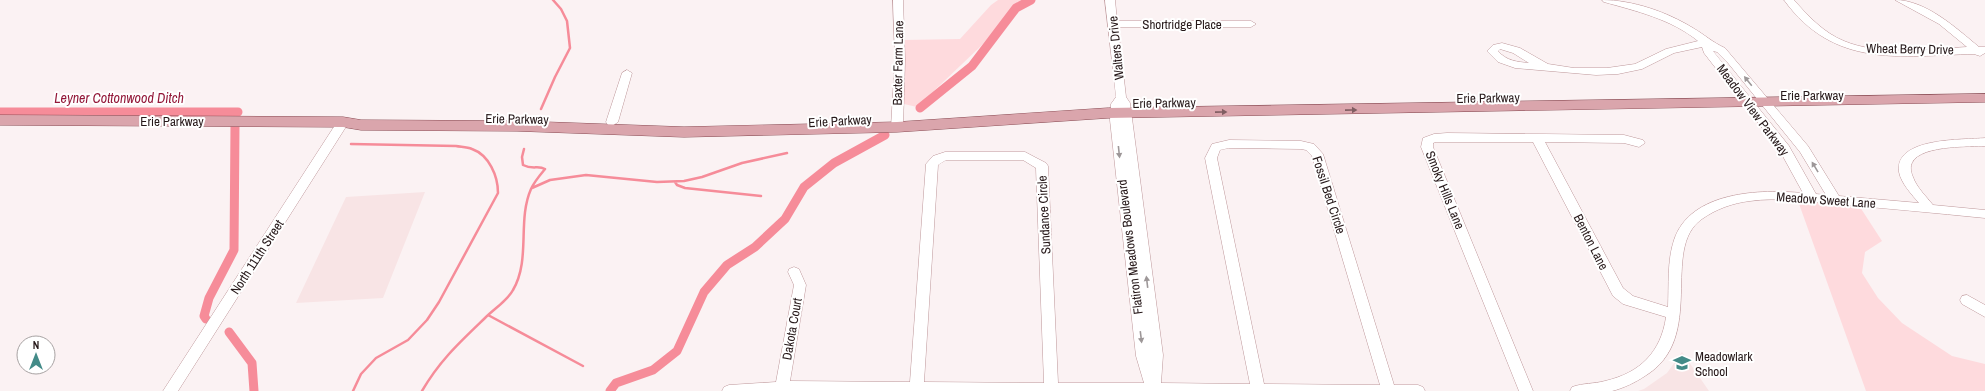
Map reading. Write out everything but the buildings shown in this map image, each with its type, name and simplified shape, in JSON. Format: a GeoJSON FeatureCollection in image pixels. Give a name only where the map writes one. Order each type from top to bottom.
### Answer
{"type":"FeatureCollection","features":[{"type":"Feature","properties":{"kind":"main road","name":"Erie Parkway"},"geometry":{"type":"LineString","coordinates":[[1755,99],[1985,92]]}},
{"type":"Feature","properties":{"kind":"main road","name":"Erie Parkway"},"geometry":{"type":"LineString","coordinates":[[344,122],[361,125],[517,126],[684,132],[1060,115],[1121,106],[1985,98]]}},
{"type":"Feature","properties":{"kind":"main road","name":"Erie Parkway"},"geometry":{"type":"LineString","coordinates":[[0,120],[344,122],[363,119],[462,119],[673,124],[897,122]]}},
{"type":"Feature","properties":{"kind":"street","name":"Baxter Farm Lane"},"geometry":{"type":"LineString","coordinates":[[897,122],[900,60],[898,0]]}},
{"type":"Feature","properties":{"kind":"street","name":"Walters Drive"},"geometry":{"type":"LineString","coordinates":[[1110,0],[1121,106]]}},
{"type":"Feature","properties":{"kind":"street","name":"Meadow View Parkway"},"geometry":{"type":"LineString","coordinates":[[1607,0],[1649,11],[1690,30],[1706,43],[1721,50],[1732,61],[1785,149],[1812,198]]}},
{"type":"Feature","properties":{"kind":"street"},"geometry":{"type":"LineString","coordinates":[[1649,11],[1654,0]]}},
{"type":"Feature","properties":{"kind":"street","name":"Wheat Berry Drive"},"geometry":{"type":"LineString","coordinates":[[1789,0],[1812,24],[1847,46],[1880,51],[1981,50]]}},
{"type":"Feature","properties":{"kind":"street"},"geometry":{"type":"LineString","coordinates":[[1902,0],[1943,22],[1981,50],[1985,58]]}},
{"type":"Feature","properties":{"kind":"street","name":"Shortridge Place"},"geometry":{"type":"LineString","coordinates":[[1113,24],[1251,24]]}},
{"type":"Feature","properties":{"kind":"street","name":"Meadow View Parkway"},"geometry":{"type":"LineString","coordinates":[[1706,43],[1708,51],[1804,149],[1835,200]]}},
{"type":"Feature","properties":{"kind":"street"},"geometry":{"type":"LineString","coordinates":[[1544,66],[1584,72],[1632,68],[1649,63],[1669,52],[1706,43]]}},
{"type":"Feature","properties":{"kind":"street"},"geometry":{"type":"LineString","coordinates":[[612,122],[627,73]]}},
{"type":"Feature","properties":{"kind":"street","name":"Flatiron Meadows Boulevard"},"geometry":{"type":"LineString","coordinates":[[1121,106],[1143,356],[1153,390]]}},
{"type":"Feature","properties":{"kind":"street","name":"North 111th Street"},"geometry":{"type":"LineString","coordinates":[[170,391],[344,122]]}},
{"type":"Feature","properties":{"kind":"street","name":"Smoky Hills Lane"},"geometry":{"type":"LineString","coordinates":[[1526,391],[1427,147],[1427,141],[1434,138],[1537,138],[1624,139],[1639,143]]}},
{"type":"Feature","properties":{"kind":"street","name":"Benton Lane"},"geometry":{"type":"LineString","coordinates":[[1537,138],[1618,292],[1628,300],[1673,314]]}},
{"type":"Feature","properties":{"kind":"street"},"geometry":{"type":"LineString","coordinates":[[1929,208],[1911,184],[1905,173],[1904,164],[1908,157],[1914,151],[1925,147],[1985,142]]}},
{"type":"Feature","properties":{"kind":"street","name":"Fossil Bed Circle"},"geometry":{"type":"LineString","coordinates":[[1258,390],[1211,158],[1216,147],[1229,144],[1301,145],[1310,147],[1317,154],[1389,391]]}},
{"type":"Feature","properties":{"kind":"street","name":"Sundance Circle"},"geometry":{"type":"LineString","coordinates":[[916,390],[932,164],[937,159],[945,156],[1025,156],[1042,166],[1051,389]]}},
{"type":"Feature","properties":{"kind":"street","name":"Meadow Sweet Lane"},"geometry":{"type":"LineString","coordinates":[[1576,391],[1609,386],[1645,370],[1660,356],[1667,343],[1673,314],[1676,251],[1681,234],[1696,217],[1714,207],[1739,198],[1782,195],[1985,214]]}},
{"type":"Feature","properties":{"kind":"street","name":"Dakota Court"},"geometry":{"type":"LineString","coordinates":[[781,389],[800,285],[794,272]]}},
{"type":"Feature","properties":{"kind":"street"},"geometry":{"type":"LineString","coordinates":[[1967,300],[1985,312]]}},
{"type":"Feature","properties":{"kind":"street"},"geometry":{"type":"LineString","coordinates":[[729,391],[781,389],[1418,391]]}},
{"type":"Feature","properties":{"kind":"shaded area"},"geometry":{"type":"Polygon","coordinates":[[[998,0],[1027,0],[1014,7],[982,45],[917,107],[904,104],[904,40],[960,39],[991,5],[998,0]]]}},
{"type":"Feature","properties":{"kind":"shaded area"},"geometry":{"type":"Polygon","coordinates":[[[425,192],[383,298],[296,303],[346,197],[425,192]]]}},
{"type":"Feature","properties":{"kind":"shaded area"},"geometry":{"type":"Polygon","coordinates":[[[1798,201],[1860,207],[1882,241],[1865,252],[1862,273],[1878,298],[1902,323],[1952,356],[1985,364],[1985,391],[1866,391],[1798,201]]]}},
{"type":"Feature","properties":{"kind":"shaded area","name":"Meadowlark School"},"geometry":{"type":"Polygon","coordinates":[[[1682,352],[1709,391],[1638,391],[1644,389],[1667,373],[1682,352]]]}},
{"type":"Feature","properties":{"kind":"waterway"},"geometry":{"type":"LineString","coordinates":[[541,109],[570,48],[567,21],[561,9],[553,0]]}},
{"type":"Feature","properties":{"kind":"waterway","name":"Leyner Cottonwood Ditch"},"geometry":{"type":"LineString","coordinates":[[920,108],[972,66],[1016,8],[1031,0]]}},
{"type":"Feature","properties":{"kind":"waterway","name":"Leyner Cottonwood Ditch"},"geometry":{"type":"LineString","coordinates":[[0,112],[238,112]]}},
{"type":"Feature","properties":{"kind":"waterway","name":"Leyner Cottonwood Ditch"},"geometry":{"type":"LineString","coordinates":[[206,319],[204,316],[209,298],[234,250],[235,125]]}},
{"type":"Feature","properties":{"kind":"waterway","name":"Leyner Cottonwood Ditch"},"geometry":{"type":"LineString","coordinates":[[610,391],[616,383],[653,370],[677,351],[704,292],[727,265],[755,247],[785,219],[804,187],[834,163],[885,135]]}},
{"type":"Feature","properties":{"kind":"waterway"},"geometry":{"type":"LineString","coordinates":[[351,144],[456,146],[470,148],[478,152],[488,161],[498,186],[498,193],[439,302],[427,320],[408,340],[376,358],[361,374],[353,391]]}},
{"type":"Feature","properties":{"kind":"waterway"},"geometry":{"type":"LineString","coordinates":[[489,315],[511,294],[518,278],[523,253],[527,201],[532,186],[545,169],[523,165],[522,157],[524,149]]}},
{"type":"Feature","properties":{"kind":"waterway"},"geometry":{"type":"LineString","coordinates":[[532,188],[550,180],[586,175],[657,182],[684,181],[702,177],[742,163],[787,153]]}},
{"type":"Feature","properties":{"kind":"waterway"},"geometry":{"type":"LineString","coordinates":[[675,182],[677,185],[685,188],[761,196]]}},
{"type":"Feature","properties":{"kind":"waterway"},"geometry":{"type":"LineString","coordinates":[[422,391],[436,370],[451,352],[489,315]]}},
{"type":"Feature","properties":{"kind":"waterway"},"geometry":{"type":"LineString","coordinates":[[489,315],[583,366]]}},
{"type":"Feature","properties":{"kind":"waterway","name":"Leyner Cottonwood Ditch"},"geometry":{"type":"LineString","coordinates":[[229,332],[252,363],[254,391]]}},
{"type":"Feature","properties":{"kind":"place","name":"Meadowlark School"},"geometry":{"type":"Point","coordinates":[1682,363]}}]}
